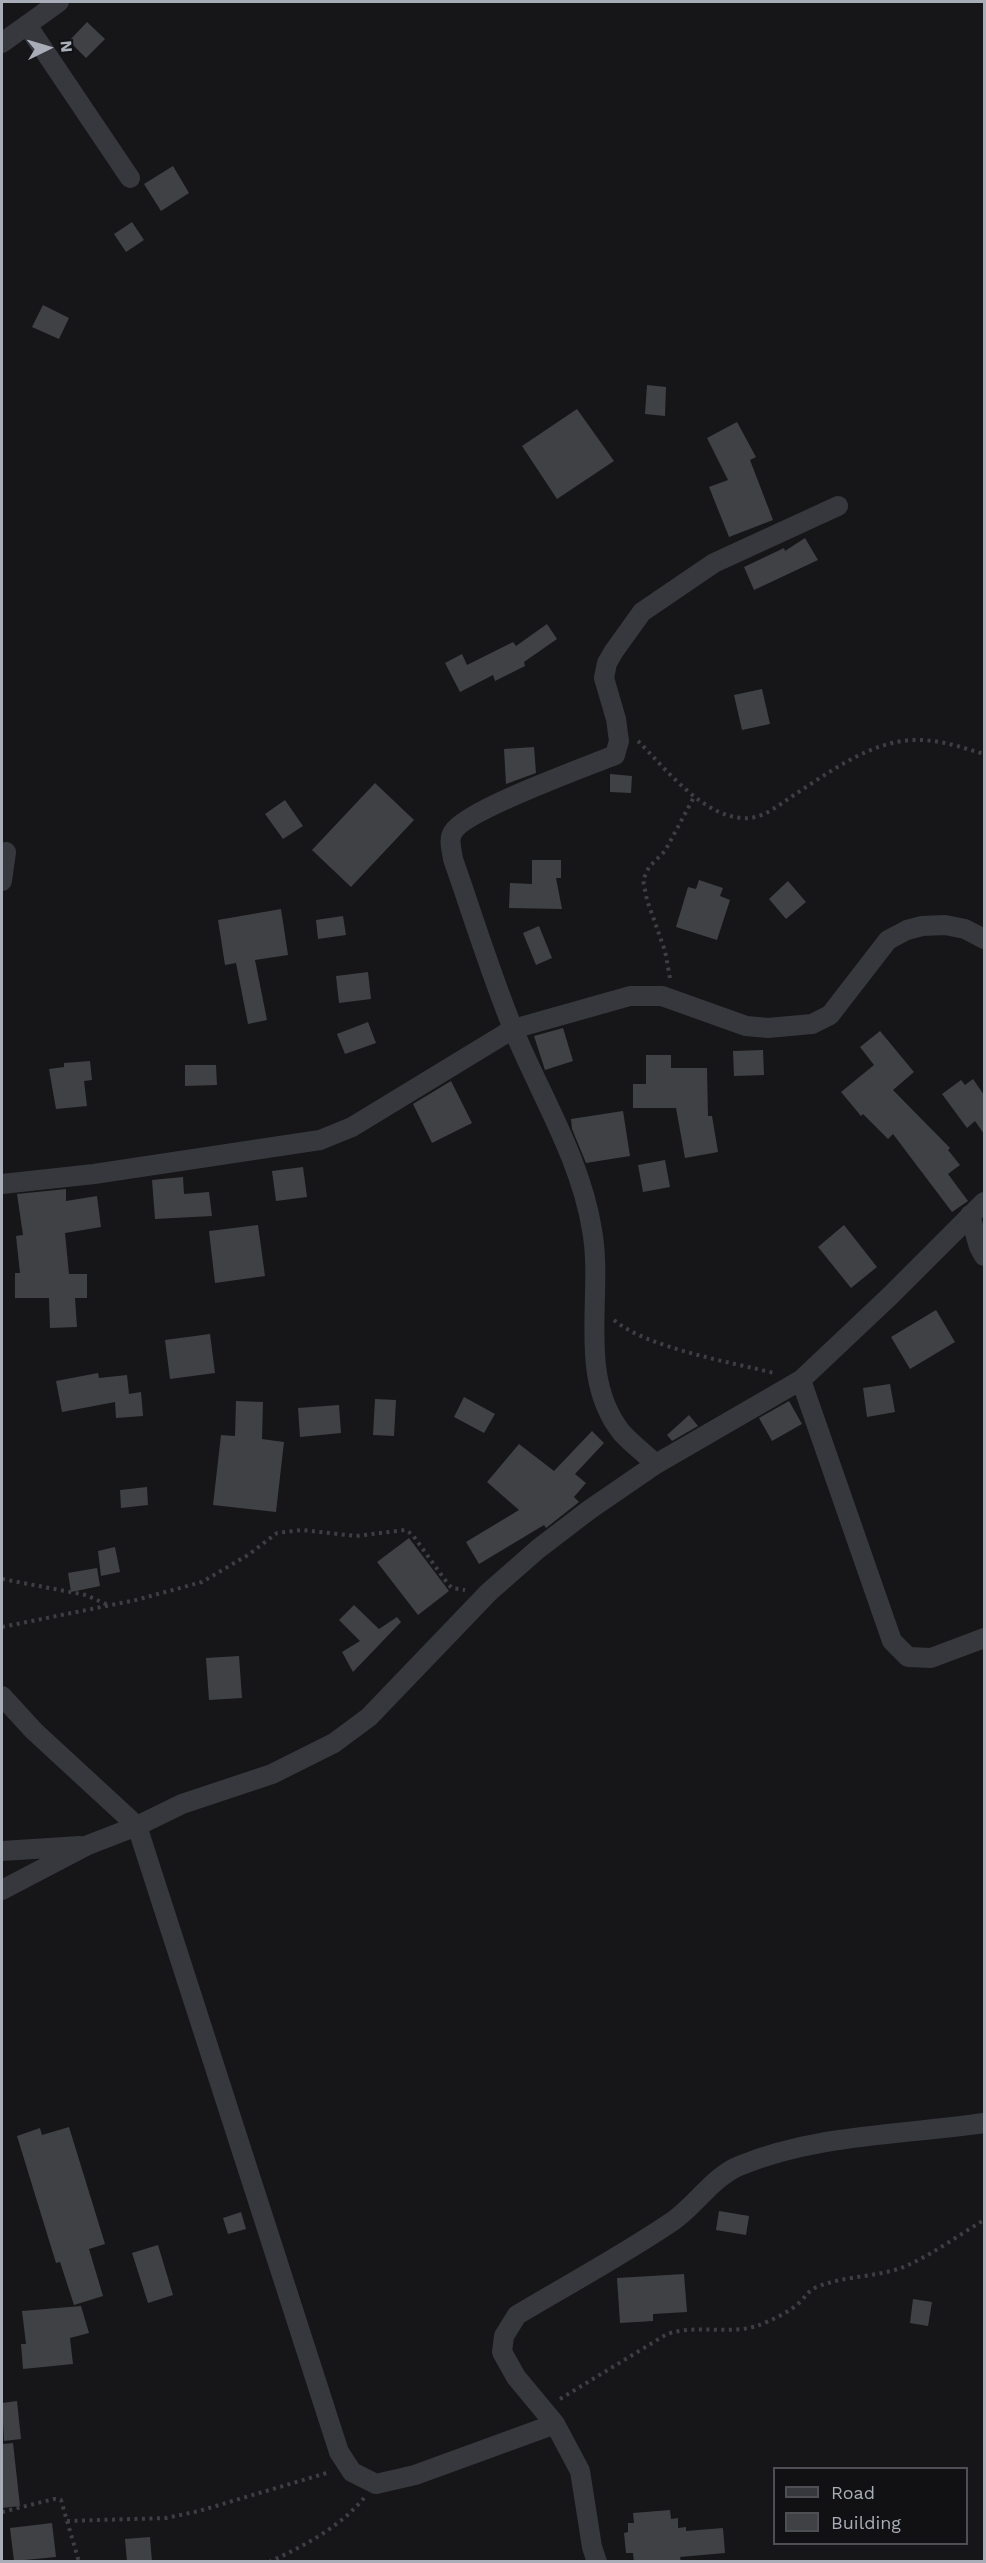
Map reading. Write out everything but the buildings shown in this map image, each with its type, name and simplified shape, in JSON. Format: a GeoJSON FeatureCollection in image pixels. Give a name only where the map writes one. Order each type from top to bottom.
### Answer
{"type":"FeatureCollection","features":[{"type":"Feature","properties":{"kind":"street"},"geometry":{"type":"LineString","coordinates":[[2,43],[59,2]]}},
{"type":"Feature","properties":{"kind":"street"},"geometry":{"type":"LineString","coordinates":[[27,26],[130,178]]}},
{"type":"Feature","properties":{"kind":"street"},"geometry":{"type":"LineString","coordinates":[[656,1464],[623,1434],[609,1412],[600,1386],[596,1364],[596,1280],[593,1231],[585,1195],[513,1029],[453,859],[452,832],[463,822],[506,799],[615,755],[620,741],[604,678],[607,663],[642,612],[714,563],[838,506]]}},
{"type":"Feature","properties":{"kind":"street"},"geometry":{"type":"LineString","coordinates":[[2,881],[6,852]]}},
{"type":"Feature","properties":{"kind":"street"},"geometry":{"type":"LineString","coordinates":[[2,1184],[94,1174],[320,1140],[352,1127],[513,1029],[630,996],[662,996],[747,1026],[768,1028],[812,1024],[830,1015],[888,940],[907,930],[922,926],[945,925],[965,929],[984,939]]}},
{"type":"Feature","properties":{"kind":"street"},"geometry":{"type":"LineString","coordinates":[[977,1208],[978,1246],[984,1256]]}},
{"type":"Feature","properties":{"kind":"street"},"geometry":{"type":"LineString","coordinates":[[2,1890],[88,1845],[137,1826],[182,1804],[272,1774],[334,1743],[369,1717],[489,1592],[538,1549],[589,1510],[656,1464],[801,1380],[890,1296],[977,1208]]}},
{"type":"Feature","properties":{"kind":"street"},"geometry":{"type":"LineString","coordinates":[[801,1380],[892,1641],[908,1657],[930,1658],[984,1638]]}},
{"type":"Feature","properties":{"kind":"street"},"geometry":{"type":"LineString","coordinates":[[2,1696],[34,1731],[137,1826],[339,2452],[348,2466],[363,2479],[376,2484],[415,2475],[549,2417]]}},
{"type":"Feature","properties":{"kind":"street"},"geometry":{"type":"LineString","coordinates":[[2,1851],[88,1845]]}},
{"type":"Feature","properties":{"kind":"street"},"geometry":{"type":"LineString","coordinates":[[597,2562],[592,2547],[580,2471],[549,2417],[516,2377],[502,2352],[504,2336],[518,2315],[675,2220],[707,2189],[736,2167],[778,2152],[820,2142],[864,2136],[925,2132],[984,2123]]}},
{"type":"Feature","properties":{"kind":"path"},"geometry":{"type":"LineString","coordinates":[[616,719],[694,797],[725,814],[742,818],[760,816],[831,771],[884,744],[914,740],[944,742],[984,754]]}},
{"type":"Feature","properties":{"kind":"path"},"geometry":{"type":"LineString","coordinates":[[671,1000],[669,964],[647,900],[644,880],[649,867],[665,851],[694,797]]}},
{"type":"Feature","properties":{"kind":"path"},"geometry":{"type":"LineString","coordinates":[[595,1304],[618,1323],[639,1335],[696,1354],[801,1380]]}},
{"type":"Feature","properties":{"kind":"path"},"geometry":{"type":"LineString","coordinates":[[2,1627],[109,1605],[202,1582],[248,1556],[277,1533],[295,1530],[356,1536],[405,1530],[412,1534],[452,1588],[489,1592]]}},
{"type":"Feature","properties":{"kind":"path"},"geometry":{"type":"LineString","coordinates":[[2,1579],[86,1595],[109,1605]]}},
{"type":"Feature","properties":{"kind":"path"},"geometry":{"type":"LineString","coordinates":[[549,2417],[667,2334],[698,2328],[740,2331],[759,2325],[793,2308],[814,2288],[830,2282],[875,2275],[906,2266],[984,2220]]}},
{"type":"Feature","properties":{"kind":"path"},"geometry":{"type":"LineString","coordinates":[[67,2522],[177,2516],[348,2466]]}},
{"type":"Feature","properties":{"kind":"path"},"geometry":{"type":"LineString","coordinates":[[269,2562],[327,2530],[352,2512],[376,2484]]}},
{"type":"Feature","properties":{"kind":"path"},"geometry":{"type":"LineString","coordinates":[[2,2512],[54,2499],[61,2500],[79,2562]]}}]}
